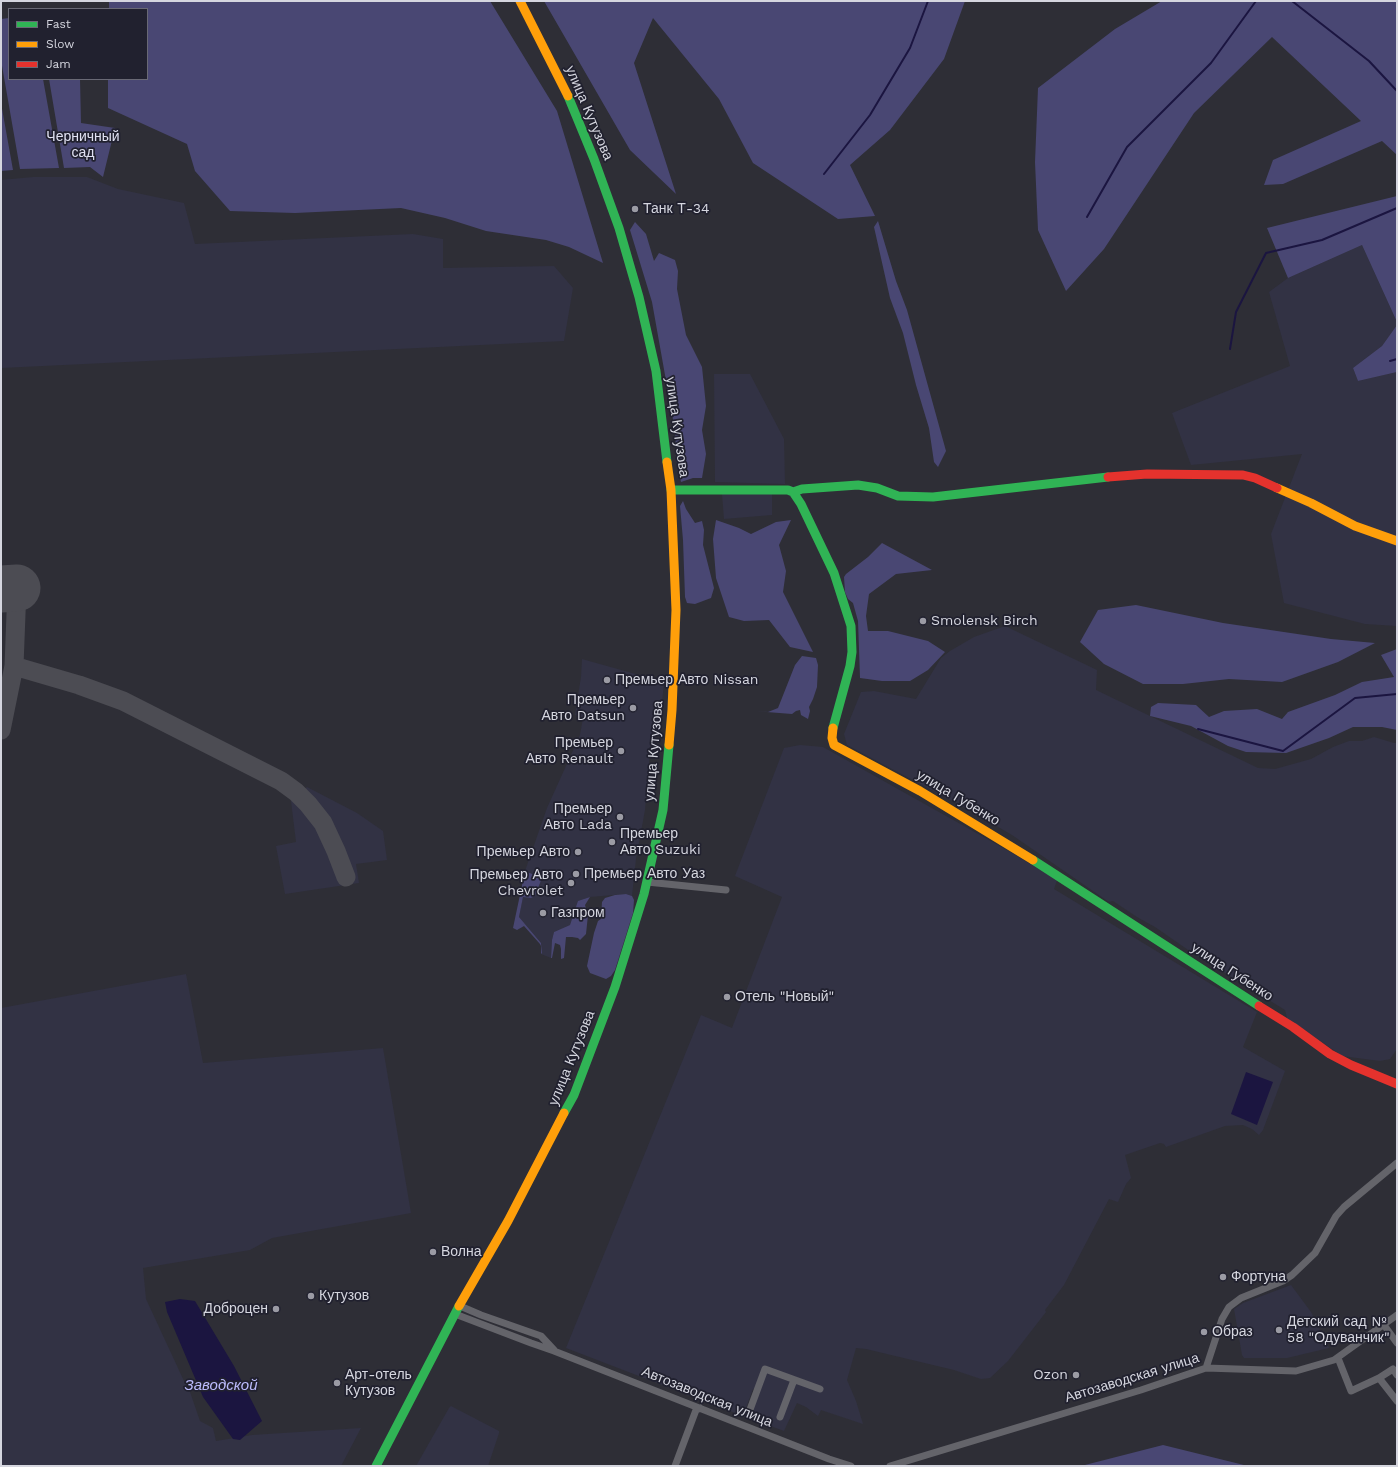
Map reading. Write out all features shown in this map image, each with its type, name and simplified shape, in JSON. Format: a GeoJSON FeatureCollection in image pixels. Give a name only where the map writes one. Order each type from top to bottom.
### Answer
{"type":"FeatureCollection","features":[{"type":"Feature","properties":{"kind":"street","name":"улица Кутузова"},"geometry":{"type":"LineString","coordinates":[[376,1466],[458,1310],[511,1215],[574,1096],[615,987],[647,882],[663,810],[672,710],[676,610],[672,490],[656,371],[639,297],[619,228],[594,159],[566,92],[520,1]]}},
{"type":"Feature","properties":{"kind":"street"},"geometry":{"type":"LineString","coordinates":[[672,490],[788,490],[793,492],[802,489],[858,486],[877,488],[898,496],[933,496],[966,494],[1082,479],[1147,474],[1243,475],[1255,478],[1311,503],[1355,526],[1397,541]]}},
{"type":"Feature","properties":{"kind":"street","name":"улица Губенко"},"geometry":{"type":"LineString","coordinates":[[793,492],[801,504],[834,573],[851,626],[852,652],[850,666],[833,727],[832,738],[834,745],[920,791],[1020,852],[1292,1026],[1330,1054],[1358,1068],[1395,1081]]}},
{"type":"Feature","properties":{"kind":"street"},"geometry":{"type":"LineString","coordinates":[[647,882],[726,890]]}},
{"type":"Feature","properties":{"kind":"street"},"geometry":{"type":"LineString","coordinates":[[1206,1368],[1222,1319],[1229,1307],[1241,1298],[1283,1281],[1292,1275],[1314,1253],[1336,1216],[1344,1207],[1397,1163]]}},
{"type":"Feature","properties":{"kind":"street","name":"Автозаводская улица"},"geometry":{"type":"LineString","coordinates":[[458,1310],[531,1343],[554,1350],[700,1408],[827,1463],[851,1466]]}},
{"type":"Feature","properties":{"kind":"street","name":"Автозаводская улица"},"geometry":{"type":"LineString","coordinates":[[890,1466],[1133,1392],[1206,1368],[1296,1370],[1334,1360],[1397,1315]]}},
{"type":"Feature","properties":{"kind":"street"},"geometry":{"type":"LineString","coordinates":[[1384,1325],[1397,1343]]}},
{"type":"Feature","properties":{"kind":"street"},"geometry":{"type":"LineString","coordinates":[[1338,1358],[1351,1391],[1379,1378],[1393,1369],[1397,1375]]}},
{"type":"Feature","properties":{"kind":"street"},"geometry":{"type":"LineString","coordinates":[[748,1415],[765,1369],[820,1389]]}},
{"type":"Feature","properties":{"kind":"street"},"geometry":{"type":"LineString","coordinates":[[1379,1378],[1397,1402]]}},
{"type":"Feature","properties":{"kind":"street"},"geometry":{"type":"LineString","coordinates":[[780,1417],[794,1380]]}},
{"type":"Feature","properties":{"kind":"street"},"geometry":{"type":"LineString","coordinates":[[675,1466],[696,1410],[700,1408]]}},
{"type":"Feature","properties":{"kind":"shaded area"},"geometry":{"type":"Polygon","coordinates":[[[33,177],[87,177],[118,189],[184,203],[195,244],[413,234],[443,239],[443,268],[554,266],[573,288],[564,341],[1,368],[1,180],[33,177]]]}},
{"type":"Feature","properties":{"kind":"shaded area"},"geometry":{"type":"Polygon","coordinates":[[[1362,245],[1397,322],[1397,325],[1382,346],[1353,368],[1358,381],[1397,372],[1397,626],[1365,624],[1284,603],[1271,534],[1302,454],[1191,465],[1172,413],[1290,366],[1269,292],[1288,278],[1362,245]]]}},
{"type":"Feature","properties":{"kind":"shaded area"},"geometry":{"type":"Polygon","coordinates":[[[714,374],[750,374],[784,439],[785,484],[715,482],[714,374]]]}},
{"type":"Feature","properties":{"kind":"shaded area"},"geometry":{"type":"Polygon","coordinates":[[[722,494],[772,494],[772,515],[724,519],[722,494]]]}},
{"type":"Feature","properties":{"kind":"shaded area"},"geometry":{"type":"Polygon","coordinates":[[[1005,626],[1097,670],[1096,690],[1258,768],[1275,769],[1311,759],[1333,747],[1349,741],[1362,741],[1374,737],[1397,743],[1397,1049],[1390,1059],[1380,1061],[1342,1056],[1287,1018],[1285,1010],[1194,954],[1155,927],[1113,901],[1109,902],[1012,835],[971,811],[847,745],[844,734],[861,692],[874,691],[916,699],[941,658],[974,637],[1005,626]]]}},
{"type":"Feature","properties":{"kind":"shaded area"},"geometry":{"type":"Polygon","coordinates":[[[582,659],[664,682],[660,725],[652,730],[645,810],[636,859],[632,896],[626,894],[590,897],[579,901],[570,925],[554,932],[551,958],[541,954],[541,943],[519,917],[523,896],[531,898],[535,896],[542,878],[525,871],[547,808],[580,735],[583,718],[575,715],[581,677],[582,659]]]}},
{"type":"Feature","properties":{"kind":"shaded area"},"geometry":{"type":"Polygon","coordinates":[[[800,745],[823,747],[1012,853],[1057,880],[1054,889],[1257,1012],[1243,1047],[1285,1071],[1263,1130],[1259,1135],[1252,1129],[1243,1125],[1225,1126],[1166,1147],[1164,1144],[1160,1143],[1125,1155],[1131,1178],[1126,1184],[1118,1202],[1109,1199],[1064,1285],[1045,1310],[1046,1312],[1008,1361],[990,1378],[981,1379],[954,1370],[866,1349],[856,1348],[847,1380],[856,1401],[863,1424],[821,1410],[818,1416],[806,1407],[797,1403],[784,1431],[757,1421],[752,1410],[759,1392],[753,1389],[743,1416],[566,1348],[701,1015],[732,1028],[782,897],[735,876],[784,748],[800,745]]]}},
{"type":"Feature","properties":{"kind":"shaded area"},"geometry":{"type":"Polygon","coordinates":[[[307,787],[357,813],[383,831],[387,860],[356,864],[359,883],[285,894],[276,846],[296,842],[291,801],[307,787]]]}},
{"type":"Feature","properties":{"kind":"shaded area"},"geometry":{"type":"Polygon","coordinates":[[[186,974],[203,1063],[383,1048],[411,1213],[272,1238],[250,1250],[143,1268],[146,1299],[189,1389],[200,1421],[213,1428],[216,1441],[252,1435],[361,1428],[341,1466],[1,1466],[1,1008],[186,974]]]}},
{"type":"Feature","properties":{"kind":"shaded area","name":"Детский сад № 58 \"Одуванчик\""},"geometry":{"type":"Polygon","coordinates":[[[1291,1285],[1311,1312],[1329,1348],[1287,1358],[1244,1358],[1242,1355],[1234,1309],[1243,1303],[1291,1285]]]}},
{"type":"Feature","properties":{"kind":"shaded area"},"geometry":{"type":"Polygon","coordinates":[[[451,1406],[499,1431],[488,1466],[416,1466],[451,1406]]]}},
{"type":"Feature","properties":{"kind":"green space"},"geometry":{"type":"Polygon","coordinates":[[[109,1],[490,1],[557,111],[603,263],[569,247],[546,240],[486,231],[445,218],[401,208],[295,213],[230,211],[195,171],[187,144],[108,108],[108,80],[148,80],[148,8],[109,8],[109,1]]]}},
{"type":"Feature","properties":{"kind":"green space"},"geometry":{"type":"Polygon","coordinates":[[[544,1],[965,1],[944,59],[890,130],[850,165],[875,216],[838,219],[753,163],[719,99],[653,18],[634,63],[676,194],[630,150],[544,1]]]}},
{"type":"Feature","properties":{"kind":"green space"},"geometry":{"type":"Polygon","coordinates":[[[1162,1],[1397,1],[1397,155],[1382,141],[1283,184],[1264,185],[1273,160],[1361,121],[1272,37],[1194,113],[1104,249],[1066,291],[1038,230],[1035,162],[1038,88],[1115,29],[1162,1]]]}},
{"type":"Feature","properties":{"kind":"green space","name":"Черничный сад"},"geometry":{"type":"Polygon","coordinates":[[[8,18],[8,80],[43,80],[59,168],[20,169],[1,60],[1,19],[8,18]]]}},
{"type":"Feature","properties":{"kind":"green space","name":"Черничный сад"},"geometry":{"type":"Polygon","coordinates":[[[49,80],[80,80],[81,123],[115,128],[103,177],[90,167],[64,168],[49,80]]]}},
{"type":"Feature","properties":{"kind":"green space","name":"Черничный сад"},"geometry":{"type":"Polygon","coordinates":[[[1,103],[13,170],[1,171],[1,103]]]}},
{"type":"Feature","properties":{"kind":"green space"},"geometry":{"type":"Polygon","coordinates":[[[1397,196],[1397,322],[1362,245],[1288,278],[1267,228],[1397,196]]]}},
{"type":"Feature","properties":{"kind":"green space"},"geometry":{"type":"Polygon","coordinates":[[[878,221],[896,281],[907,310],[946,451],[938,467],[934,462],[929,428],[903,333],[890,298],[874,227],[878,221]]]}},
{"type":"Feature","properties":{"kind":"green space"},"geometry":{"type":"Polygon","coordinates":[[[635,222],[646,234],[654,261],[659,253],[675,260],[678,271],[677,289],[686,335],[702,367],[706,406],[702,430],[706,454],[702,478],[693,478],[681,482],[677,465],[675,431],[652,302],[630,230],[635,222]]]}},
{"type":"Feature","properties":{"kind":"green space"},"geometry":{"type":"Polygon","coordinates":[[[1397,325],[1397,372],[1358,381],[1353,368],[1382,346],[1397,325]]]}},
{"type":"Feature","properties":{"kind":"green space"},"geometry":{"type":"Polygon","coordinates":[[[683,501],[695,523],[702,521],[704,530],[703,545],[714,588],[711,598],[695,604],[687,603],[685,597],[680,506],[683,501]]]}},
{"type":"Feature","properties":{"kind":"green space"},"geometry":{"type":"Polygon","coordinates":[[[716,520],[751,534],[776,522],[791,520],[779,545],[786,571],[783,592],[813,652],[790,647],[769,620],[744,621],[729,617],[716,578],[713,539],[716,520]]]}},
{"type":"Feature","properties":{"kind":"green space"},"geometry":{"type":"Polygon","coordinates":[[[882,543],[932,570],[896,574],[869,594],[866,616],[868,631],[888,631],[928,641],[945,652],[928,670],[910,681],[882,681],[860,678],[858,621],[853,603],[848,599],[845,592],[844,577],[882,543]]]}},
{"type":"Feature","properties":{"kind":"green space"},"geometry":{"type":"Polygon","coordinates":[[[1136,605],[1223,623],[1331,639],[1375,643],[1338,662],[1282,682],[1229,679],[1183,684],[1143,684],[1104,664],[1080,642],[1098,610],[1136,605]]]}},
{"type":"Feature","properties":{"kind":"green space"},"geometry":{"type":"Polygon","coordinates":[[[1397,649],[1397,730],[1382,727],[1353,727],[1329,738],[1286,753],[1246,752],[1228,746],[1191,726],[1150,716],[1151,707],[1158,703],[1196,705],[1209,717],[1224,711],[1257,709],[1282,719],[1288,712],[1335,695],[1362,682],[1394,677],[1381,655],[1397,649]]]}},
{"type":"Feature","properties":{"kind":"green space"},"geometry":{"type":"Polygon","coordinates":[[[802,656],[816,658],[818,665],[817,687],[809,707],[810,711],[808,719],[801,715],[800,710],[792,714],[754,711],[768,712],[778,708],[795,665],[802,656]]]}},
{"type":"Feature","properties":{"kind":"green space"},"geometry":{"type":"Polygon","coordinates":[[[525,871],[542,878],[535,896],[531,898],[523,897],[519,917],[541,943],[541,954],[540,944],[524,926],[517,930],[513,928],[525,871]]]}},
{"type":"Feature","properties":{"kind":"green space"},"geometry":{"type":"Polygon","coordinates":[[[626,894],[632,896],[634,900],[633,913],[615,970],[611,976],[606,979],[590,973],[587,966],[594,933],[598,921],[601,919],[602,902],[605,898],[626,894]]]}},
{"type":"Feature","properties":{"kind":"green space"},"geometry":{"type":"Polygon","coordinates":[[[590,897],[585,905],[588,915],[586,934],[580,940],[578,938],[566,937],[564,958],[561,959],[560,945],[555,943],[551,958],[554,932],[570,925],[578,901],[590,897]]]}},
{"type":"Feature","properties":{"kind":"green space"},"geometry":{"type":"Polygon","coordinates":[[[1163,1445],[1248,1466],[1081,1466],[1163,1445]]]}},
{"type":"Feature","properties":{"kind":"water"},"geometry":{"type":"Polygon","coordinates":[[[1246,1072],[1273,1082],[1257,1125],[1231,1114],[1246,1072]]]}},
{"type":"Feature","properties":{"kind":"water","name":"Заводской"},"geometry":{"type":"Polygon","coordinates":[[[180,1299],[195,1301],[234,1366],[262,1421],[240,1440],[233,1439],[203,1397],[167,1312],[165,1302],[180,1299]]]}},
{"type":"Feature","properties":{"kind":"waterway"},"geometry":{"type":"LineString","coordinates":[[824,174],[870,115],[910,48],[928,1]]}},
{"type":"Feature","properties":{"kind":"waterway"},"geometry":{"type":"LineString","coordinates":[[1087,217],[1127,147],[1211,63],[1256,1]]}},
{"type":"Feature","properties":{"kind":"waterway"},"geometry":{"type":"LineString","coordinates":[[1292,1],[1369,61],[1397,91]]}},
{"type":"Feature","properties":{"kind":"waterway"},"geometry":{"type":"LineString","coordinates":[[1230,349],[1236,312],[1266,253],[1322,240],[1397,208]]}},
{"type":"Feature","properties":{"kind":"waterway"},"geometry":{"type":"LineString","coordinates":[[1390,361],[1397,359]]}},
{"type":"Feature","properties":{"kind":"waterway"},"geometry":{"type":"LineString","coordinates":[[1198,729],[1283,751],[1355,698],[1397,694]]}},
{"type":"Feature","properties":{"kind":"taxiway"},"geometry":{"type":"LineString","coordinates":[[1,730],[14,666],[17,588]]}},
{"type":"Feature","properties":{"kind":"taxiway"},"geometry":{"type":"LineString","coordinates":[[14,666],[79,685],[123,701],[281,781],[296,792],[323,823],[346,877]]}},
{"type":"Feature","properties":{"kind":"runway"},"geometry":{"type":"LineString","coordinates":[[1,589],[17,588]]}},
{"type":"Feature","properties":{"kind":"traffic: fast"},"geometry":{"type":"LineString","coordinates":[[568,96],[594,159],[619,228],[639,297],[656,371],[667,462]]}},
{"type":"Feature","properties":{"kind":"traffic: fast"},"geometry":{"type":"LineString","coordinates":[[793,492],[802,489],[858,485],[877,488],[898,496],[933,497],[1108,477]]}},
{"type":"Feature","properties":{"kind":"traffic: fast"},"geometry":{"type":"LineString","coordinates":[[671,490],[788,490],[793,492],[801,504],[834,573],[851,626],[852,652],[850,666],[833,728]]}},
{"type":"Feature","properties":{"kind":"traffic: fast"},"geometry":{"type":"LineString","coordinates":[[564,1113],[574,1095],[615,987],[644,894],[663,810],[669,745]]}},
{"type":"Feature","properties":{"kind":"traffic: fast"},"geometry":{"type":"LineString","coordinates":[[1033,860],[1259,1006]]}},
{"type":"Feature","properties":{"kind":"traffic: fast"},"geometry":{"type":"LineString","coordinates":[[376,1466],[459,1306]]}},
{"type":"Feature","properties":{"kind":"traffic: slow"},"geometry":{"type":"LineString","coordinates":[[520,1],[568,96]]}},
{"type":"Feature","properties":{"kind":"traffic: slow"},"geometry":{"type":"LineString","coordinates":[[667,462],[671,490],[676,610],[669,745]]}},
{"type":"Feature","properties":{"kind":"traffic: slow"},"geometry":{"type":"LineString","coordinates":[[1277,488],[1311,503],[1355,526],[1397,541]]}},
{"type":"Feature","properties":{"kind":"traffic: slow"},"geometry":{"type":"LineString","coordinates":[[833,728],[832,738],[834,745],[920,791],[1033,860]]}},
{"type":"Feature","properties":{"kind":"traffic: slow"},"geometry":{"type":"LineString","coordinates":[[459,1306],[508,1221],[564,1113]]}},
{"type":"Feature","properties":{"kind":"traffic: jam"},"geometry":{"type":"LineString","coordinates":[[1108,477],[1147,474],[1243,475],[1255,478],[1277,488]]}},
{"type":"Feature","properties":{"kind":"traffic: jam"},"geometry":{"type":"LineString","coordinates":[[1259,1006],[1293,1027],[1330,1054],[1351,1065],[1397,1084]]}},
{"type":"Feature","properties":{"kind":"place","name":"Танк Т-34"},"geometry":{"type":"Point","coordinates":[635,209]}},
{"type":"Feature","properties":{"kind":"place","name":"Smolensk Birch"},"geometry":{"type":"Point","coordinates":[923,621]}},
{"type":"Feature","properties":{"kind":"place","name":"Премьер Авто Nissan"},"geometry":{"type":"Point","coordinates":[607,680]}},
{"type":"Feature","properties":{"kind":"place","name":"Премьер Авто Datsun"},"geometry":{"type":"Point","coordinates":[633,708]}},
{"type":"Feature","properties":{"kind":"place","name":"Премьер Авто Renault"},"geometry":{"type":"Point","coordinates":[621,751]}},
{"type":"Feature","properties":{"kind":"place","name":"Премьер Авто Lada"},"geometry":{"type":"Point","coordinates":[620,817]}},
{"type":"Feature","properties":{"kind":"place","name":"Премьер Авто Suzuki"},"geometry":{"type":"Point","coordinates":[612,842]}},
{"type":"Feature","properties":{"kind":"place","name":"Премьер Авто"},"geometry":{"type":"Point","coordinates":[578,852]}},
{"type":"Feature","properties":{"kind":"place","name":"Премьер Авто Уаз"},"geometry":{"type":"Point","coordinates":[576,874]}},
{"type":"Feature","properties":{"kind":"place","name":"Премьер Авто Chevrolet"},"geometry":{"type":"Point","coordinates":[571,883]}},
{"type":"Feature","properties":{"kind":"place","name":"Газпром"},"geometry":{"type":"Point","coordinates":[543,913]}},
{"type":"Feature","properties":{"kind":"place","name":"Отель \"Новый\""},"geometry":{"type":"Point","coordinates":[727,997]}},
{"type":"Feature","properties":{"kind":"place","name":"Волна"},"geometry":{"type":"Point","coordinates":[433,1252]}},
{"type":"Feature","properties":{"kind":"place","name":"Фортуна"},"geometry":{"type":"Point","coordinates":[1223,1277]}},
{"type":"Feature","properties":{"kind":"place","name":"Кутузов"},"geometry":{"type":"Point","coordinates":[311,1296]}},
{"type":"Feature","properties":{"kind":"place","name":"Доброцен"},"geometry":{"type":"Point","coordinates":[276,1309]}},
{"type":"Feature","properties":{"kind":"place","name":"Детский сад № 58 \"Одуванчик\""},"geometry":{"type":"Point","coordinates":[1279,1330]}},
{"type":"Feature","properties":{"kind":"place","name":"Образ"},"geometry":{"type":"Point","coordinates":[1204,1332]}},
{"type":"Feature","properties":{"kind":"place","name":"Ozon"},"geometry":{"type":"Point","coordinates":[1076,1375]}},
{"type":"Feature","properties":{"kind":"place","name":"Арт-отель Кутузов"},"geometry":{"type":"Point","coordinates":[337,1383]}}]}
